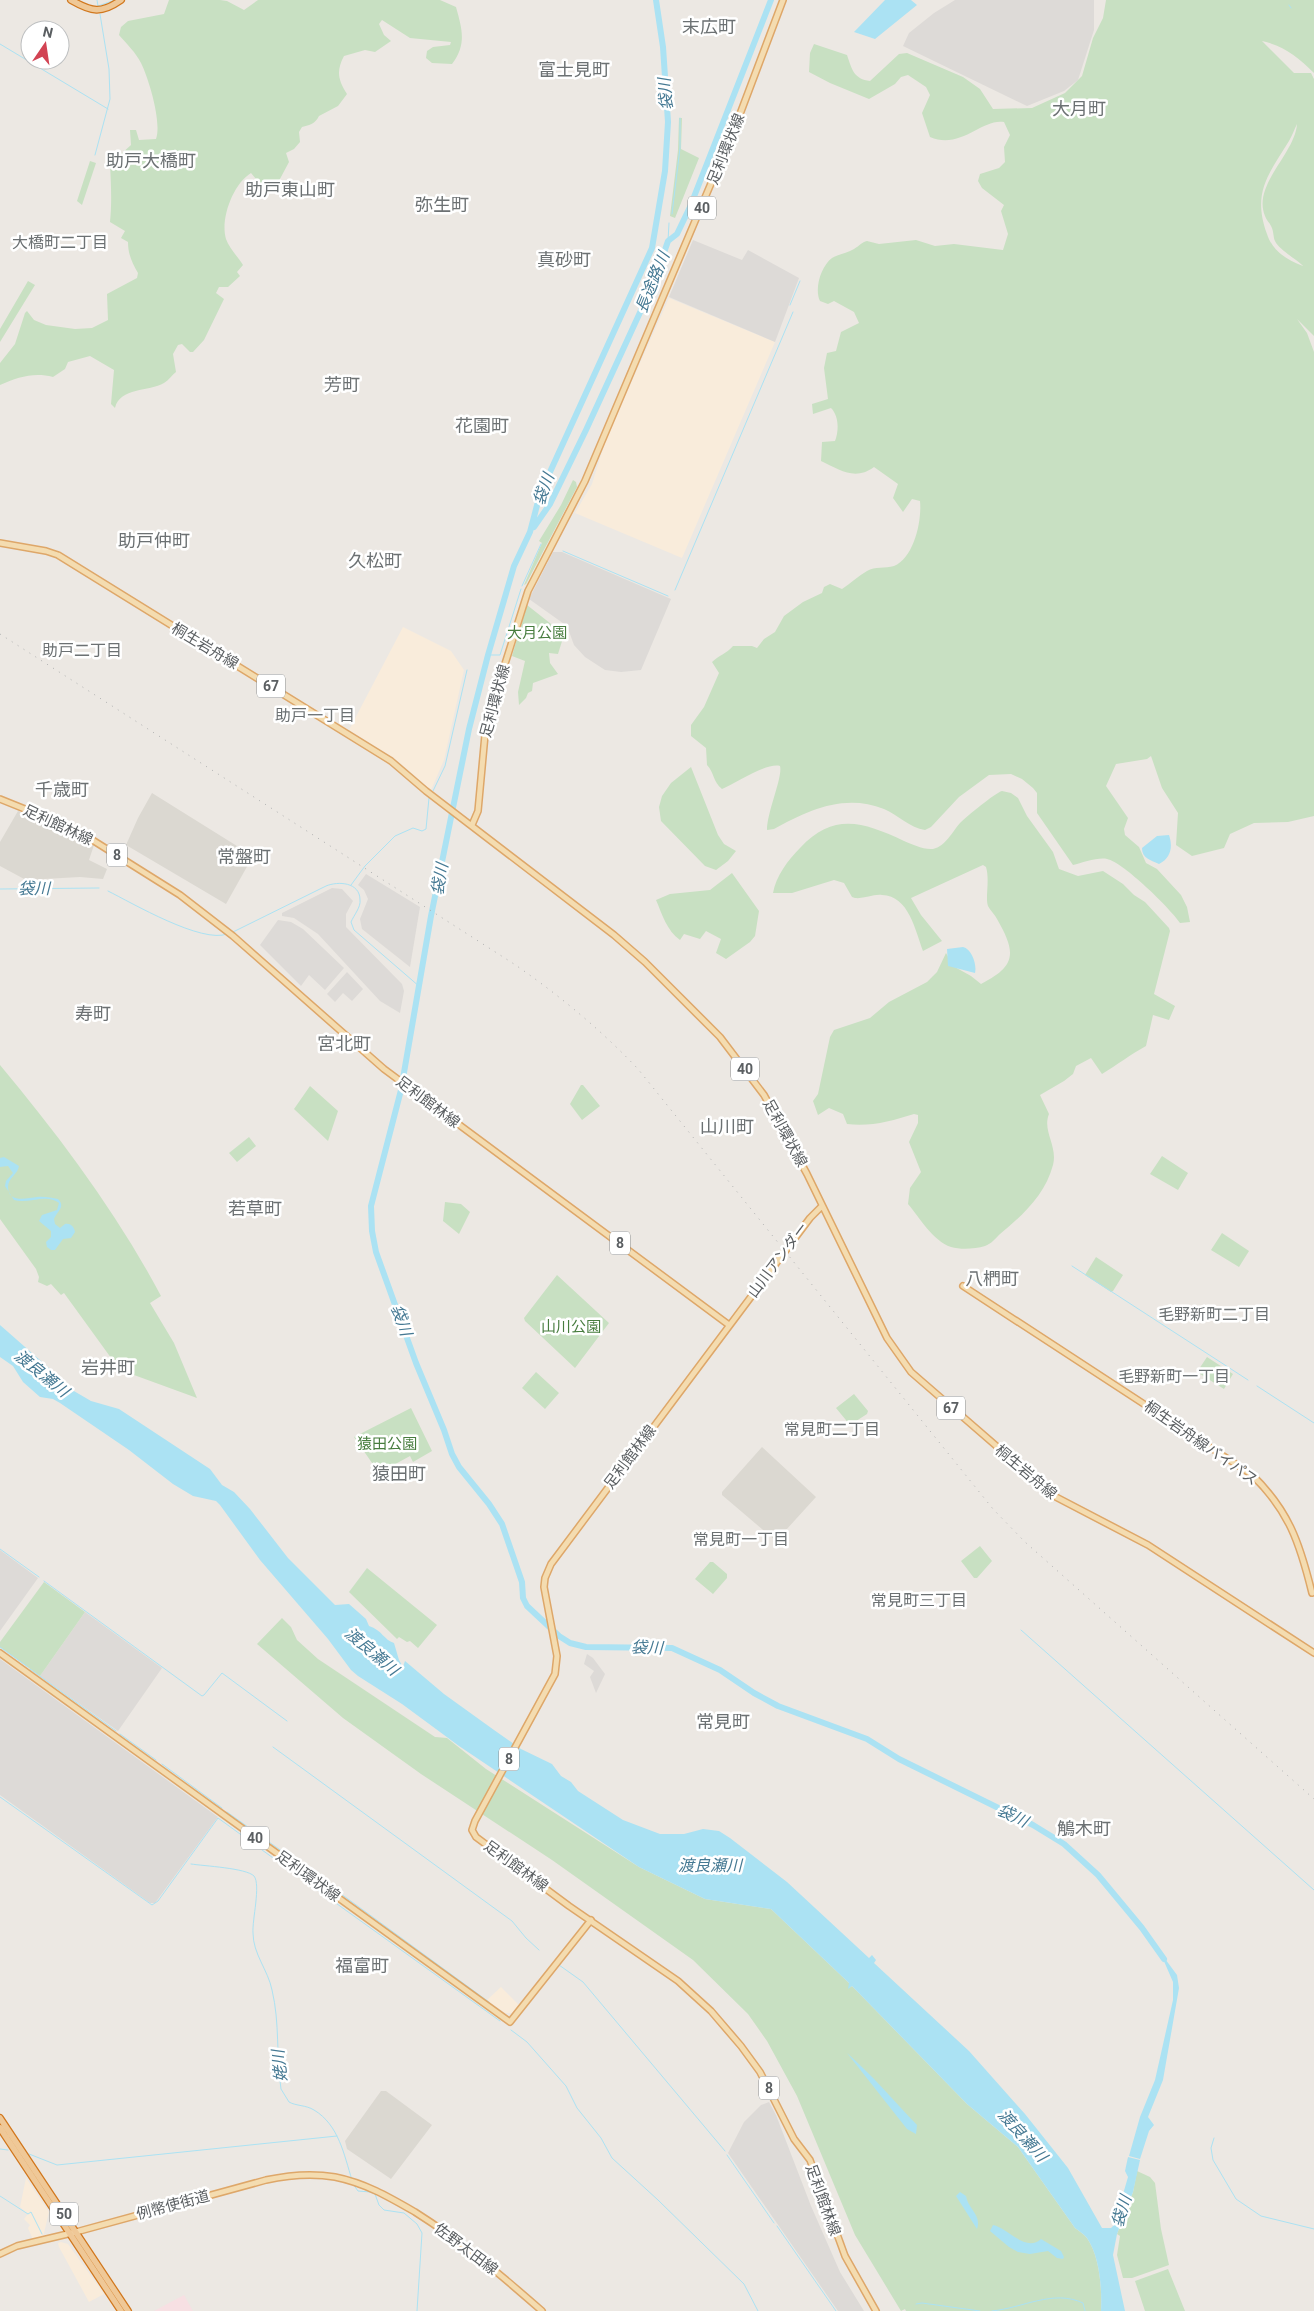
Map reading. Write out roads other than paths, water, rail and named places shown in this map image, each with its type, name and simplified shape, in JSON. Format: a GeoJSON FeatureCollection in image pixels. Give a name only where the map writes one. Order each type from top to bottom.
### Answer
{"type":"FeatureCollection","features":[{"type":"Feature","properties":{"kind":"highway"},"geometry":{"type":"LineString","coordinates":[[71,0],[96,11],[108,8],[121,0]]}},
{"type":"Feature","properties":{"kind":"highway","name":"50"},"geometry":{"type":"LineString","coordinates":[[0,2118],[121,2311]]}},
{"type":"Feature","properties":{"kind":"highway","name":"50"},"geometry":{"type":"LineString","coordinates":[[0,2128],[128,2311]]}},
{"type":"Feature","properties":{"kind":"main road","name":"足利環状線"},"geometry":{"type":"LineString","coordinates":[[783,0],[737,122],[585,481],[528,591],[486,724],[478,811],[472,824],[622,942],[651,968],[720,1038],[771,1105],[822,1206]]}},
{"type":"Feature","properties":{"kind":"main road","name":"桐生岩舟線"},"geometry":{"type":"LineString","coordinates":[[0,543],[58,555],[378,752],[442,803],[472,824]]}},
{"type":"Feature","properties":{"kind":"main road","name":"足利館林線"},"geometry":{"type":"LineString","coordinates":[[0,799],[62,824],[86,836],[160,881],[233,936],[391,1075],[729,1325],[551,1564],[545,1578],[545,1597],[556,1648],[556,1669],[546,1692],[473,1826],[476,1837],[684,1986],[711,2011],[751,2058],[773,2094],[794,2138],[810,2160],[845,2256],[876,2311]]}},
{"type":"Feature","properties":{"kind":"main road","name":"桐生岩舟線"},"geometry":{"type":"LineString","coordinates":[[822,1206],[887,1338],[903,1364],[924,1385],[1054,1496],[1148,1545],[1314,1653]]}},
{"type":"Feature","properties":{"kind":"main road","name":"山川アンダー"},"geometry":{"type":"LineString","coordinates":[[729,1325],[810,1218],[822,1206]]}},
{"type":"Feature","properties":{"kind":"main road","name":"桐生岩舟線バイパス"},"geometry":{"type":"LineString","coordinates":[[963,1286],[1251,1474],[1275,1500],[1290,1523],[1312,1593]]}},
{"type":"Feature","properties":{"kind":"main road","name":"足利環状線"},"geometry":{"type":"LineString","coordinates":[[0,1653],[510,2022],[591,1920]]}},
{"type":"Feature","properties":{"kind":"main road","name":"例幣使街道"},"geometry":{"type":"LineString","coordinates":[[0,2254],[17,2246],[73,2233],[279,2177],[320,2175],[351,2181],[385,2195]]}},
{"type":"Feature","properties":{"kind":"main road","name":"佐野太田線"},"geometry":{"type":"LineString","coordinates":[[385,2195],[469,2248],[542,2311]]}},
{"type":"Feature","properties":{"kind":"water"},"geometry":{"type":"Polygon","coordinates":[[[885,0],[911,0],[917,5],[875,39],[854,32],[885,0]]]}},
{"type":"Feature","properties":{"kind":"water"},"geometry":{"type":"Polygon","coordinates":[[[1169,835],[1170,852],[1163,862],[1159,864],[1143,854],[1142,848],[1157,836],[1169,835]]]}},
{"type":"Feature","properties":{"kind":"water"},"geometry":{"type":"Polygon","coordinates":[[[963,947],[969,951],[973,958],[975,973],[948,966],[947,949],[963,947]]]}},
{"type":"Feature","properties":{"kind":"water"},"geometry":{"type":"Polygon","coordinates":[[[4,1157],[19,1166],[8,1184],[9,1192],[5,1186],[6,1181],[13,1173],[8,1166],[0,1167],[0,1158],[4,1157]]]}},
{"type":"Feature","properties":{"kind":"water"},"geometry":{"type":"Polygon","coordinates":[[[11,1196],[19,1199],[42,1197],[58,1199],[61,1207],[54,1219],[55,1224],[60,1228],[65,1224],[70,1225],[74,1228],[75,1232],[71,1238],[63,1239],[55,1250],[51,1250],[47,1247],[46,1242],[51,1237],[51,1231],[39,1221],[42,1215],[57,1210],[59,1203],[49,1199],[20,1201],[14,1200],[11,1196]]]}},
{"type":"Feature","properties":{"kind":"water","name":"渡良瀬川"},"geometry":{"type":"Polygon","coordinates":[[[0,1325],[49,1368],[67,1387],[91,1401],[119,1409],[210,1469],[222,1485],[234,1492],[250,1509],[288,1558],[335,1605],[349,1604],[366,1619],[369,1626],[394,1643],[403,1667],[405,1661],[444,1694],[521,1749],[552,1764],[561,1776],[571,1782],[578,1791],[623,1820],[660,1834],[684,1834],[703,1829],[719,1831],[787,1882],[869,1958],[872,1955],[876,1960],[874,1963],[969,2051],[1025,2114],[1068,2168],[1102,2228],[1111,2228],[1114,2225],[1128,2177],[1125,2171],[1128,2157],[1140,2160],[1133,2192],[1117,2234],[1113,2255],[1125,2311],[1101,2311],[1099,2273],[1095,2254],[1091,2246],[1086,2237],[1075,2228],[1018,2147],[967,2104],[852,1986],[848,1989],[849,1983],[771,1909],[705,1899],[639,1867],[459,1746],[402,1704],[358,1676],[260,1560],[216,1501],[193,1496],[173,1484],[129,1450],[60,1403],[53,1399],[40,1397],[23,1382],[13,1366],[0,1357],[0,1325]]]}},
{"type":"Feature","properties":{"kind":"water"},"geometry":{"type":"Polygon","coordinates":[[[1160,1952],[1177,1975],[1179,1988],[1163,2080],[1148,2117],[1154,2125],[1149,2131],[1140,2159],[1129,2156],[1140,2117],[1155,2080],[1173,2000],[1173,1982],[1160,1952]]]}},
{"type":"Feature","properties":{"kind":"water"},"geometry":{"type":"Polygon","coordinates":[[[847,2053],[917,2125],[916,2134],[907,2129],[847,2053]]]}},
{"type":"Feature","properties":{"kind":"water"},"geometry":{"type":"Polygon","coordinates":[[[960,2192],[966,2196],[978,2220],[977,2229],[956,2196],[960,2192]]]}},
{"type":"Feature","properties":{"kind":"water"},"geometry":{"type":"Polygon","coordinates":[[[993,2225],[1023,2242],[1035,2243],[1041,2239],[1061,2251],[1064,2257],[1063,2259],[1057,2258],[1048,2251],[1030,2254],[1018,2252],[990,2231],[993,2225]]]}},
{"type":"Feature","properties":{"kind":"waterway"},"geometry":{"type":"LineString","coordinates":[[97,0],[98,6],[115,0]]}},
{"type":"Feature","properties":{"kind":"waterway","name":"袋川"},"geometry":{"type":"LineString","coordinates":[[656,0],[663,47],[668,122],[665,171],[652,248],[540,494],[530,532],[514,566],[488,655],[469,729],[431,916],[401,1090],[371,1206],[372,1231],[376,1252],[416,1363],[452,1454],[459,1467],[489,1504],[502,1524],[522,1582],[523,1598],[527,1606],[559,1636],[570,1643],[586,1647],[672,1648],[720,1670],[754,1693],[778,1706],[867,1739],[899,1759],[1033,1825],[1064,1844],[1098,1875],[1142,1928],[1164,1959]]}},
{"type":"Feature","properties":{"kind":"waterway","name":"長途路川"},"geometry":{"type":"LineString","coordinates":[[534,527],[550,504],[586,430],[654,282],[668,241],[677,234],[690,207],[771,0]]}},
{"type":"Feature","properties":{"kind":"waterway"},"geometry":{"type":"LineString","coordinates":[[95,155],[110,99],[109,69],[100,14]]}},
{"type":"Feature","properties":{"kind":"waterway"},"geometry":{"type":"LineString","coordinates":[[0,44],[108,109]]}},
{"type":"Feature","properties":{"kind":"waterway"},"geometry":{"type":"LineString","coordinates":[[672,214],[680,148],[680,118]]}},
{"type":"Feature","properties":{"kind":"waterway"},"geometry":{"type":"LineString","coordinates":[[668,241],[669,223]]}},
{"type":"Feature","properties":{"kind":"waterway"},"geometry":{"type":"LineString","coordinates":[[790,305],[800,281]]}},
{"type":"Feature","properties":{"kind":"waterway"},"geometry":{"type":"LineString","coordinates":[[675,590],[793,312]]}},
{"type":"Feature","properties":{"kind":"waterway"},"geometry":{"type":"LineString","coordinates":[[522,586],[541,544]]}},
{"type":"Feature","properties":{"kind":"waterway"},"geometry":{"type":"LineString","coordinates":[[563,551],[668,596]]}},
{"type":"Feature","properties":{"kind":"waterway"},"geometry":{"type":"LineString","coordinates":[[488,655],[500,655],[521,589]]}},
{"type":"Feature","properties":{"kind":"waterway"},"geometry":{"type":"LineString","coordinates":[[433,791],[445,766],[467,670]]}},
{"type":"Feature","properties":{"kind":"waterway"},"geometry":{"type":"LineString","coordinates":[[351,885],[365,866],[395,836],[413,828],[422,831],[426,829],[429,798]]}},
{"type":"Feature","properties":{"kind":"waterway","name":"袋川"},"geometry":{"type":"LineString","coordinates":[[233,932],[326,886],[331,884],[348,884],[356,890],[360,900],[351,922],[354,930],[420,987]]}},
{"type":"Feature","properties":{"kind":"waterway","name":"袋川"},"geometry":{"type":"LineString","coordinates":[[0,889],[99,888]]}},
{"type":"Feature","properties":{"kind":"waterway","name":"袋川"},"geometry":{"type":"LineString","coordinates":[[108,891],[150,913],[185,928],[216,936],[227,934]]}},
{"type":"Feature","properties":{"kind":"waterway"},"geometry":{"type":"LineString","coordinates":[[1072,1266],[1248,1380]]}},
{"type":"Feature","properties":{"kind":"waterway"},"geometry":{"type":"LineString","coordinates":[[1257,1386],[1314,1423]]}},
{"type":"Feature","properties":{"kind":"waterway"},"geometry":{"type":"LineString","coordinates":[[0,1549],[39,1577]]}},
{"type":"Feature","properties":{"kind":"waterway"},"geometry":{"type":"LineString","coordinates":[[44,1581],[202,1696],[222,1673],[287,1721]]}},
{"type":"Feature","properties":{"kind":"waterway"},"geometry":{"type":"LineString","coordinates":[[1021,1630],[1314,1890]]}},
{"type":"Feature","properties":{"kind":"waterway"},"geometry":{"type":"LineString","coordinates":[[0,1647],[28,1667]]}},
{"type":"Feature","properties":{"kind":"waterway"},"geometry":{"type":"LineString","coordinates":[[30,1669],[116,1731]]}},
{"type":"Feature","properties":{"kind":"waterway"},"geometry":{"type":"LineString","coordinates":[[120,1734],[156,1760]]}},
{"type":"Feature","properties":{"kind":"waterway"},"geometry":{"type":"LineString","coordinates":[[273,1747],[512,1921],[539,1950]]}},
{"type":"Feature","properties":{"kind":"waterway"},"geometry":{"type":"LineString","coordinates":[[162,1764],[222,1808]]}},
{"type":"Feature","properties":{"kind":"waterway"},"geometry":{"type":"LineString","coordinates":[[0,1797],[152,1905],[158,1901],[218,1818],[291,1871]]}},
{"type":"Feature","properties":{"kind":"waterway"},"geometry":{"type":"LineString","coordinates":[[227,1812],[297,1862]]}},
{"type":"Feature","properties":{"kind":"waterway","name":"姥川"},"geometry":{"type":"LineString","coordinates":[[191,1864],[234,1869],[250,1873],[254,1876],[257,1887],[253,1927],[254,1941],[255,1948],[270,1983],[274,2002],[281,2089],[289,2102],[314,2110],[329,2124],[339,2141],[352,2180]]}},
{"type":"Feature","properties":{"kind":"waterway"},"geometry":{"type":"LineString","coordinates":[[300,1864],[489,2002]]}},
{"type":"Feature","properties":{"kind":"waterway"},"geometry":{"type":"LineString","coordinates":[[294,1873],[500,2021]]}},
{"type":"Feature","properties":{"kind":"waterway"},"geometry":{"type":"LineString","coordinates":[[559,1965],[583,1982],[725,2151]]}},
{"type":"Feature","properties":{"kind":"waterway"},"geometry":{"type":"LineString","coordinates":[[511,2030],[527,2042],[566,2086],[577,2108],[601,2138],[612,2158],[744,2284],[758,2311]]}},
{"type":"Feature","properties":{"kind":"waterway"},"geometry":{"type":"LineString","coordinates":[[29,2154],[57,2165],[337,2136]]}},
{"type":"Feature","properties":{"kind":"waterway"},"geometry":{"type":"LineString","coordinates":[[1214,2138],[1211,2148],[1213,2160],[1236,2199],[1261,2216],[1314,2229]]}},
{"type":"Feature","properties":{"kind":"waterway"},"geometry":{"type":"LineString","coordinates":[[0,2149],[8,2150]]}},
{"type":"Feature","properties":{"kind":"waterway"},"geometry":{"type":"LineString","coordinates":[[727,2155],[774,2223]]}},
{"type":"Feature","properties":{"kind":"waterway","name":"姥川"},"geometry":{"type":"LineString","coordinates":[[353,2184],[358,2191],[375,2194],[379,2205],[384,2210],[404,2213],[417,2224],[422,2233],[417,2311]]}},
{"type":"Feature","properties":{"kind":"waterway"},"geometry":{"type":"LineString","coordinates":[[0,2196],[28,2214],[31,2212],[42,2234]]}},
{"type":"Feature","properties":{"kind":"waterway"},"geometry":{"type":"LineString","coordinates":[[777,2226],[836,2311]]}},
{"type":"Feature","properties":{"kind":"waterway"},"geometry":{"type":"LineString","coordinates":[[992,2311],[1060,2298],[1072,2299],[1083,2303],[1085,2311]]}},
{"type":"Feature","properties":{"kind":"waterway"},"geometry":{"type":"LineString","coordinates":[[916,2304],[922,2303],[980,2311]]}},
{"type":"Feature","properties":{"kind":"railway"},"geometry":{"type":"LineString","coordinates":[[0,634],[514,964],[563,1000],[594,1026],[638,1069],[993,1509],[1025,1542],[1314,1799]]}},
{"type":"Feature","properties":{"kind":"district","name":"末広町"},"geometry":{"type":"Point","coordinates":[709,27]}},
{"type":"Feature","properties":{"kind":"district","name":"富士見町"},"geometry":{"type":"Point","coordinates":[574,70]}},
{"type":"Feature","properties":{"kind":"district","name":"大月町"},"geometry":{"type":"Point","coordinates":[1079,109]}},
{"type":"Feature","properties":{"kind":"district","name":"助戸大橋町"},"geometry":{"type":"Point","coordinates":[151,161]}},
{"type":"Feature","properties":{"kind":"district","name":"助戸東山町"},"geometry":{"type":"Point","coordinates":[290,190]}},
{"type":"Feature","properties":{"kind":"district","name":"弥生町"},"geometry":{"type":"Point","coordinates":[442,205]}},
{"type":"Feature","properties":{"kind":"district","name":"大橋町二丁目"},"geometry":{"type":"Point","coordinates":[60,242]}},
{"type":"Feature","properties":{"kind":"district","name":"真砂町"},"geometry":{"type":"Point","coordinates":[564,260]}},
{"type":"Feature","properties":{"kind":"district","name":"芳町"},"geometry":{"type":"Point","coordinates":[342,385]}},
{"type":"Feature","properties":{"kind":"district","name":"花園町"},"geometry":{"type":"Point","coordinates":[482,426]}},
{"type":"Feature","properties":{"kind":"district","name":"助戸仲町"},"geometry":{"type":"Point","coordinates":[154,541]}},
{"type":"Feature","properties":{"kind":"district","name":"久松町"},"geometry":{"type":"Point","coordinates":[375,561]}},
{"type":"Feature","properties":{"kind":"district","name":"助戸二丁目"},"geometry":{"type":"Point","coordinates":[82,650]}},
{"type":"Feature","properties":{"kind":"district","name":"助戸一丁目"},"geometry":{"type":"Point","coordinates":[315,715]}},
{"type":"Feature","properties":{"kind":"district","name":"千歳町"},"geometry":{"type":"Point","coordinates":[62,790]}},
{"type":"Feature","properties":{"kind":"district","name":"常盤町"},"geometry":{"type":"Point","coordinates":[244,857]}},
{"type":"Feature","properties":{"kind":"district","name":"寿町"},"geometry":{"type":"Point","coordinates":[93,1014]}},
{"type":"Feature","properties":{"kind":"district","name":"宮北町"},"geometry":{"type":"Point","coordinates":[344,1044]}},
{"type":"Feature","properties":{"kind":"district","name":"山川町"},"geometry":{"type":"Point","coordinates":[727,1127]}},
{"type":"Feature","properties":{"kind":"district","name":"若草町"},"geometry":{"type":"Point","coordinates":[255,1209]}},
{"type":"Feature","properties":{"kind":"district","name":"八椚町"},"geometry":{"type":"Point","coordinates":[992,1279]}},
{"type":"Feature","properties":{"kind":"district","name":"毛野新町二丁目"},"geometry":{"type":"Point","coordinates":[1214,1314]}},
{"type":"Feature","properties":{"kind":"district","name":"岩井町"},"geometry":{"type":"Point","coordinates":[108,1368]}},
{"type":"Feature","properties":{"kind":"district","name":"毛野新町一丁目"},"geometry":{"type":"Point","coordinates":[1174,1376]}},
{"type":"Feature","properties":{"kind":"district","name":"常見町二丁目"},"geometry":{"type":"Point","coordinates":[832,1429]}},
{"type":"Feature","properties":{"kind":"district","name":"猿田町"},"geometry":{"type":"Point","coordinates":[399,1474]}},
{"type":"Feature","properties":{"kind":"district","name":"常見町一丁目"},"geometry":{"type":"Point","coordinates":[741,1539]}},
{"type":"Feature","properties":{"kind":"district","name":"常見町三丁目"},"geometry":{"type":"Point","coordinates":[919,1600]}},
{"type":"Feature","properties":{"kind":"district","name":"常見町"},"geometry":{"type":"Point","coordinates":[723,1722]}},
{"type":"Feature","properties":{"kind":"district","name":"鵤木町"},"geometry":{"type":"Point","coordinates":[1084,1829]}},
{"type":"Feature","properties":{"kind":"district","name":"福富町"},"geometry":{"type":"Point","coordinates":[362,1966]}},
{"type":"Feature","properties":{"kind":"park label","name":"大月公園"},"geometry":{"type":"Point","coordinates":[537,633]}},
{"type":"Feature","properties":{"kind":"park label","name":"山川公園"},"geometry":{"type":"Point","coordinates":[571,1327]}},
{"type":"Feature","properties":{"kind":"park label","name":"猿田公園"},"geometry":{"type":"Point","coordinates":[387,1444]}}]}
